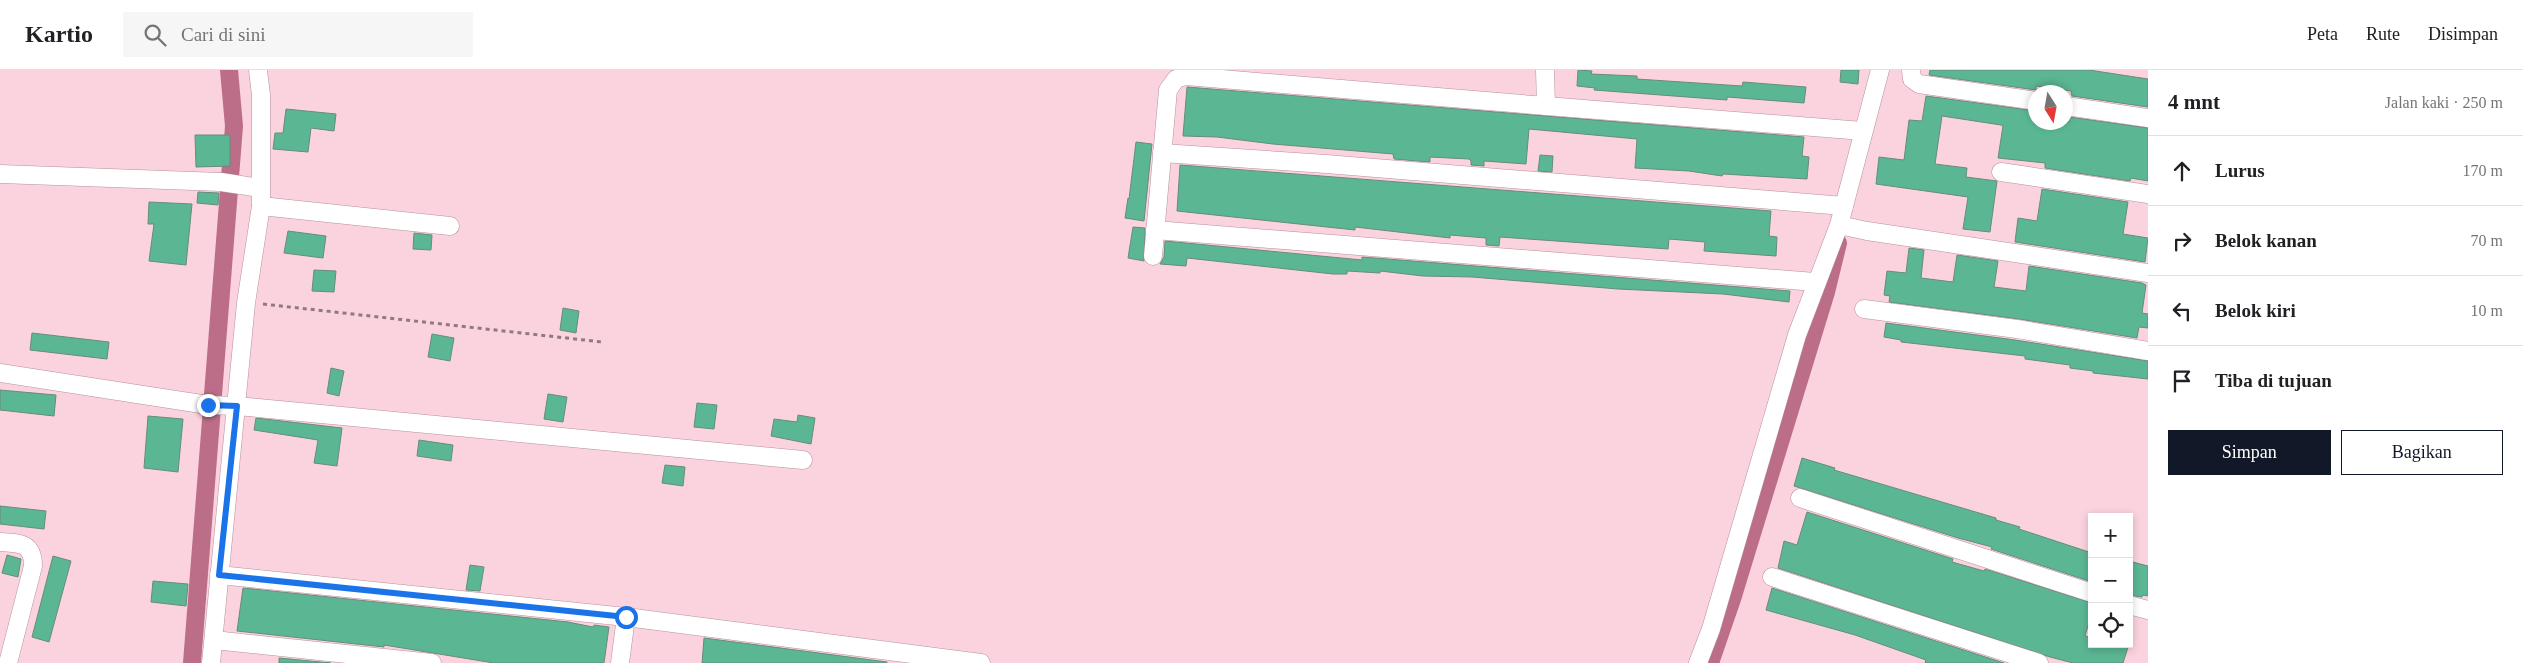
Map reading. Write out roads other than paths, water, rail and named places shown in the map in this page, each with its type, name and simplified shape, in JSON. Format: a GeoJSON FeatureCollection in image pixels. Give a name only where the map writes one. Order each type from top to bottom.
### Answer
{"type":"FeatureCollection","features":[{"type":"Feature","properties":{"kind":"street"},"geometry":{"type":"LineString","coordinates":[[211,663],[246,303],[261,206],[261,95],[258,70]]}},
{"type":"Feature","properties":{"kind":"street"},"geometry":{"type":"LineString","coordinates":[[1546,70],[1546,106]]}},
{"type":"Feature","properties":{"kind":"street"},"geometry":{"type":"LineString","coordinates":[[1698,663],[1711,629],[1798,335],[1816,282],[1843,226],[1844,206],[1880,70]]}},
{"type":"Feature","properties":{"kind":"street"},"geometry":{"type":"LineString","coordinates":[[1911,70],[1912,79],[1920,84],[2028,100]]}},
{"type":"Feature","properties":{"kind":"street"},"geometry":{"type":"LineString","coordinates":[[1153,256],[1168,90],[1172,82],[1180,77],[1863,131]]}},
{"type":"Feature","properties":{"kind":"street"},"geometry":{"type":"LineString","coordinates":[[2073,107],[2148,118]]}},
{"type":"Feature","properties":{"kind":"street"},"geometry":{"type":"LineString","coordinates":[[1162,154],[1336,164],[1844,206]]}},
{"type":"Feature","properties":{"kind":"street"},"geometry":{"type":"LineString","coordinates":[[2001,172],[2148,194]]}},
{"type":"Feature","properties":{"kind":"street"},"geometry":{"type":"LineString","coordinates":[[0,174],[220,182],[260,188]]}},
{"type":"Feature","properties":{"kind":"street"},"geometry":{"type":"LineString","coordinates":[[261,206],[450,226]]}},
{"type":"Feature","properties":{"kind":"street"},"geometry":{"type":"LineString","coordinates":[[1843,226],[2148,273]]}},
{"type":"Feature","properties":{"kind":"street"},"geometry":{"type":"LineString","coordinates":[[1155,230],[1816,282]]}},
{"type":"Feature","properties":{"kind":"street"},"geometry":{"type":"LineString","coordinates":[[1864,309],[2017,329],[2148,351]]}},
{"type":"Feature","properties":{"kind":"street"},"geometry":{"type":"LineString","coordinates":[[0,373],[208,405],[803,460]]}},
{"type":"Feature","properties":{"kind":"street"},"geometry":{"type":"LineString","coordinates":[[1800,498],[2088,592]]}},
{"type":"Feature","properties":{"kind":"street"},"geometry":{"type":"LineString","coordinates":[[0,542],[25,546],[33,556],[33,566],[8,663]]}},
{"type":"Feature","properties":{"kind":"street"},"geometry":{"type":"LineString","coordinates":[[219,575],[626,617],[981,663]]}},
{"type":"Feature","properties":{"kind":"street"},"geometry":{"type":"LineString","coordinates":[[1772,577],[2038,663]]}},
{"type":"Feature","properties":{"kind":"street"},"geometry":{"type":"LineString","coordinates":[[2133,606],[2148,610]]}},
{"type":"Feature","properties":{"kind":"street"},"geometry":{"type":"LineString","coordinates":[[620,663],[626,617]]}},
{"type":"Feature","properties":{"kind":"street"},"geometry":{"type":"LineString","coordinates":[[214,640],[432,663]]}},
{"type":"Feature","properties":{"kind":"waterway"},"geometry":{"type":"LineString","coordinates":[[192,663],[234,126],[229,70]]}},
{"type":"Feature","properties":{"kind":"waterway"},"geometry":{"type":"LineString","coordinates":[[1710,663],[1732,599],[1826,292],[1838,243]]}}]}
